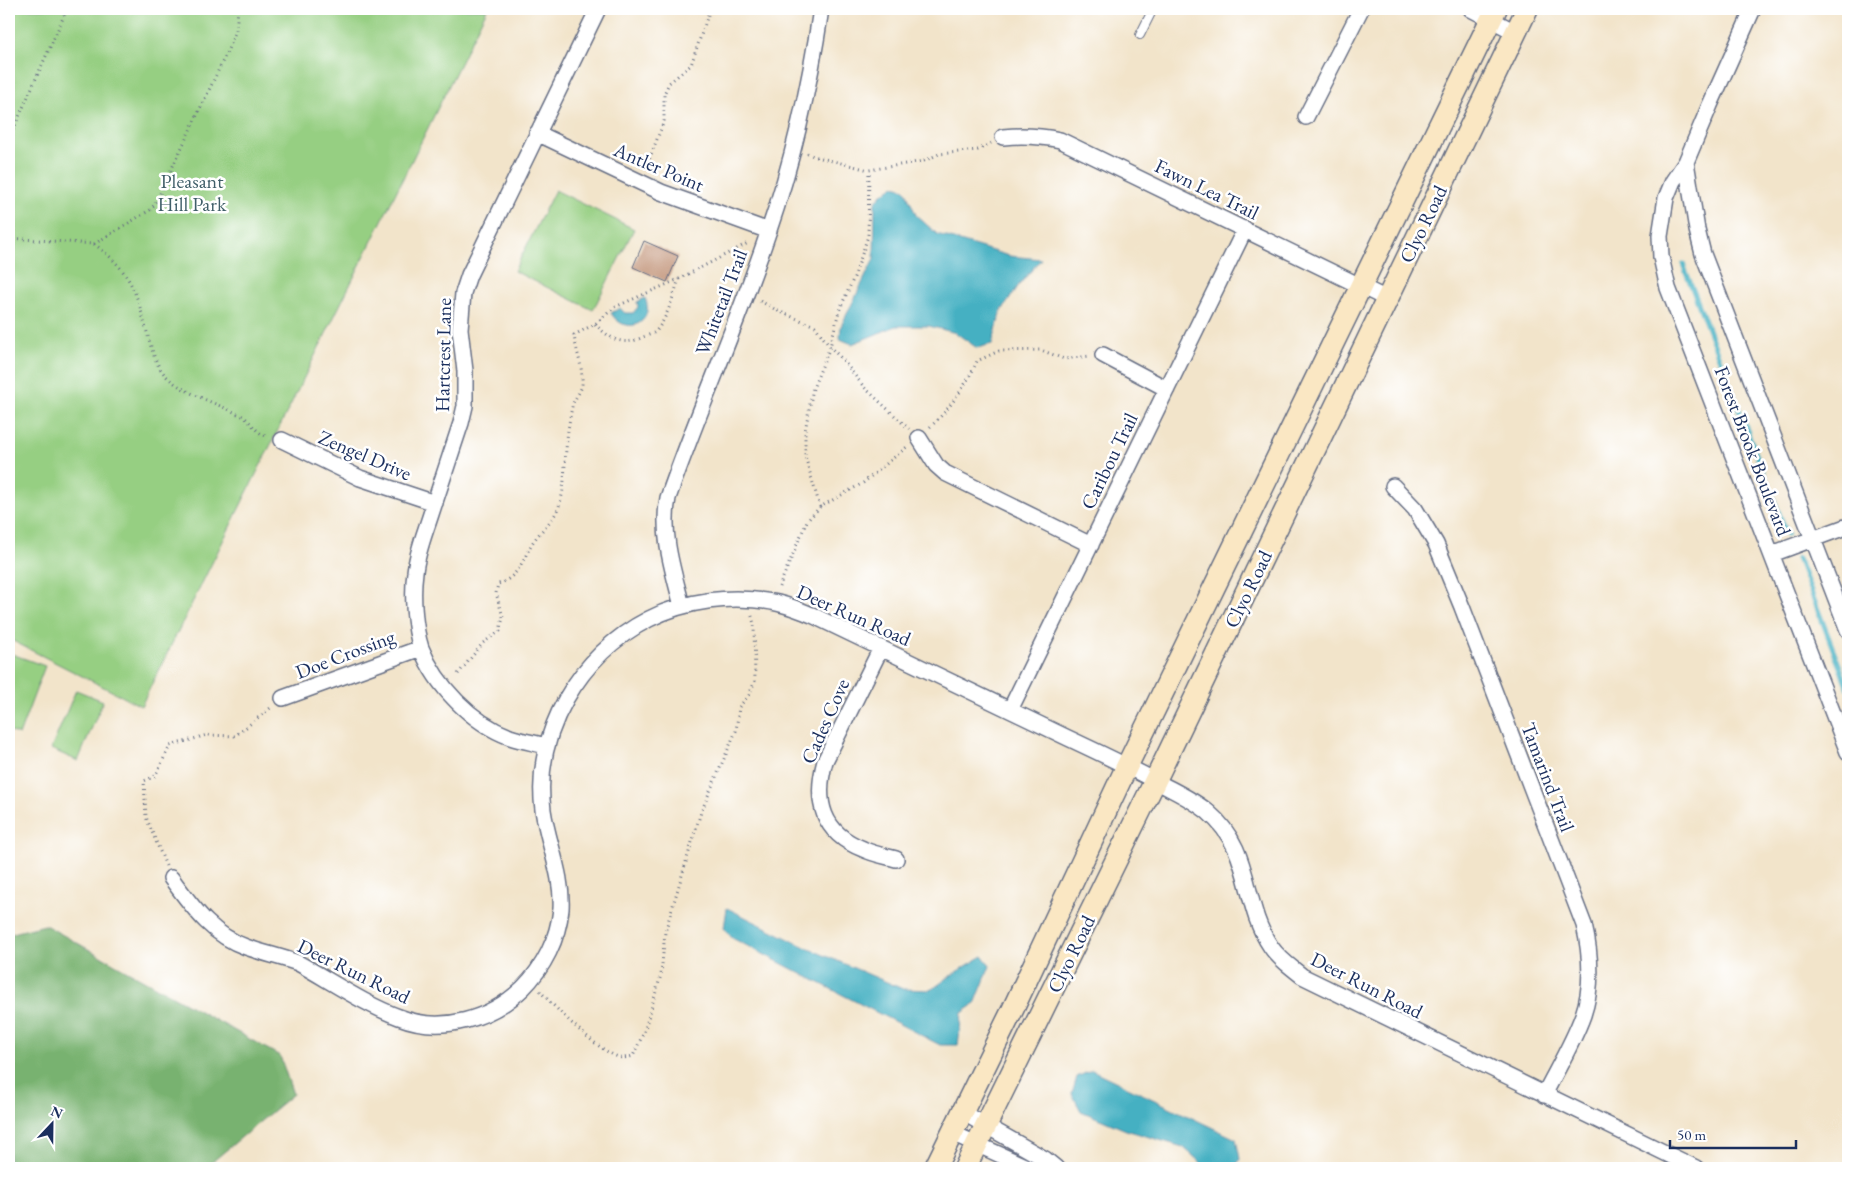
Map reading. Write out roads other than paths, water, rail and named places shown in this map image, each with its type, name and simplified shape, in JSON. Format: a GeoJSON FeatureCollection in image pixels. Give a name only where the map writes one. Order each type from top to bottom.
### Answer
{"type":"FeatureCollection","features":[{"type":"Feature","properties":{"kind":"street","name":"Hartcrest Lane"},"geometry":{"type":"LineString","coordinates":[[547,746],[510,737],[486,724],[463,707],[444,687],[421,648],[417,633],[414,592],[415,571],[421,544],[462,424],[465,406],[465,371],[460,329],[463,293],[468,275],[598,9]]}},
{"type":"Feature","properties":{"kind":"street","name":"Whitetail Trail"},"geometry":{"type":"LineString","coordinates":[[682,606],[666,543],[665,514],[668,498],[769,231],[805,98],[821,9]]}},
{"type":"Feature","properties":{"kind":"street"},"geometry":{"type":"LineString","coordinates":[[1306,117],[1361,9]]}},
{"type":"Feature","properties":{"kind":"street"},"geometry":{"type":"LineString","coordinates":[[1470,9],[1493,14],[1515,32]]}},
{"type":"Feature","properties":{"kind":"street","name":"Clyo Road"},"geometry":{"type":"LineString","coordinates":[[965,1168],[1155,781],[1527,9]]}},
{"type":"Feature","properties":{"kind":"street","name":"Forest Brook Boulevard"},"geometry":{"type":"LineString","coordinates":[[1753,9],[1686,162],[1673,181],[1663,208],[1660,236],[1661,257],[1668,288],[1848,752]]}},
{"type":"Feature","properties":{"kind":"street","name":"Clyo Road"},"geometry":{"type":"LineString","coordinates":[[934,1168],[1013,1009],[1127,766],[1493,14]]}},
{"type":"Feature","properties":{"kind":"street","name":"Antler Point"},"geometry":{"type":"LineString","coordinates":[[537,134],[661,192],[769,231]]}},
{"type":"Feature","properties":{"kind":"street","name":"Fawn Lea Trail"},"geometry":{"type":"LineString","coordinates":[[1003,137],[1043,136],[1060,140],[1387,299]]}},
{"type":"Feature","properties":{"kind":"street","name":"Forest Brook Boulevard"},"geometry":{"type":"LineString","coordinates":[[1686,162],[1697,230],[1703,254],[1848,630]]}},
{"type":"Feature","properties":{"kind":"street","name":"Caribou Trail"},"geometry":{"type":"LineString","coordinates":[[1010,710],[1245,229]]}},
{"type":"Feature","properties":{"kind":"street"},"geometry":{"type":"LineString","coordinates":[[1103,355],[1167,388]]}},
{"type":"Feature","properties":{"kind":"street"},"geometry":{"type":"LineString","coordinates":[[919,438],[936,465],[945,472],[1091,545]]}},
{"type":"Feature","properties":{"kind":"street","name":"Zengel Drive"},"geometry":{"type":"LineString","coordinates":[[282,440],[360,478],[434,504]]}},
{"type":"Feature","properties":{"kind":"street","name":"Tamarind Trail"},"geometry":{"type":"LineString","coordinates":[[1393,486],[1415,509],[1436,544],[1584,925],[1589,944],[1591,964],[1588,998],[1583,1016],[1544,1095]]}},
{"type":"Feature","properties":{"kind":"street"},"geometry":{"type":"LineString","coordinates":[[1772,554],[1848,526]]}},
{"type":"Feature","properties":{"kind":"street","name":"Deer Run Road"},"geometry":{"type":"LineString","coordinates":[[171,878],[199,915],[211,927],[229,939],[246,947],[283,957],[400,1018],[436,1024],[476,1018],[512,998],[531,980],[544,962],[558,928],[561,910],[561,889],[543,809],[542,782],[547,746],[557,718],[568,695],[589,665],[617,638],[633,627],[682,606],[715,600],[745,599],[773,602],[812,615],[1127,766],[1189,799],[1208,812],[1226,832],[1240,858],[1261,929],[1271,948],[1282,960],[1314,983],[1696,1168]]}},
{"type":"Feature","properties":{"kind":"street","name":"Doe Crossing"},"geometry":{"type":"LineString","coordinates":[[283,698],[421,648]]}},
{"type":"Feature","properties":{"kind":"street","name":"Cades Cove"},"geometry":{"type":"LineString","coordinates":[[881,648],[825,761],[820,777],[819,795],[827,822],[848,842],[863,850],[896,859]]}},
{"type":"Feature","properties":{"kind":"street"},"geometry":{"type":"LineString","coordinates":[[962,1112],[1045,1159],[1056,1168]]}},
{"type":"Feature","properties":{"kind":"street"},"geometry":{"type":"LineString","coordinates":[[952,1133],[1029,1168]]}},
{"type":"Feature","properties":{"kind":"lane"},"geometry":{"type":"LineString","coordinates":[[1140,35],[1153,9]]}},
{"type":"Feature","properties":{"kind":"water"},"geometry":{"type":"Polygon","coordinates":[[[894,186],[905,189],[916,215],[937,234],[1009,256],[1041,259],[1019,285],[1001,312],[992,344],[977,348],[956,333],[929,326],[896,326],[852,344],[840,339],[841,326],[874,259],[875,203],[882,194],[894,186]]]}},
{"type":"Feature","properties":{"kind":"water"},"geometry":{"type":"Polygon","coordinates":[[[645,298],[646,314],[643,320],[637,324],[624,324],[611,313],[620,308],[625,313],[633,313],[638,307],[637,302],[645,298]]]}},
{"type":"Feature","properties":{"kind":"water"},"geometry":{"type":"Polygon","coordinates":[[[727,908],[805,947],[903,989],[931,990],[983,956],[990,966],[975,1004],[962,1013],[958,1045],[940,1045],[732,938],[724,928],[727,908]]]}},
{"type":"Feature","properties":{"kind":"water"},"geometry":{"type":"Polygon","coordinates":[[[1092,1070],[1236,1139],[1240,1159],[1235,1168],[1207,1168],[1183,1147],[1126,1130],[1081,1111],[1072,1094],[1077,1077],[1092,1070]]]}},
{"type":"Feature","properties":{"kind":"waterway"},"geometry":{"type":"LineString","coordinates":[[1683,264],[1787,534]]}},
{"type":"Feature","properties":{"kind":"waterway"},"geometry":{"type":"LineString","coordinates":[[1798,558],[1848,688]]}},
{"type":"Feature","properties":{"kind":"park label","name":"Pleasant Hill Park"},"geometry":{"type":"Point","coordinates":[192,192]}}]}
